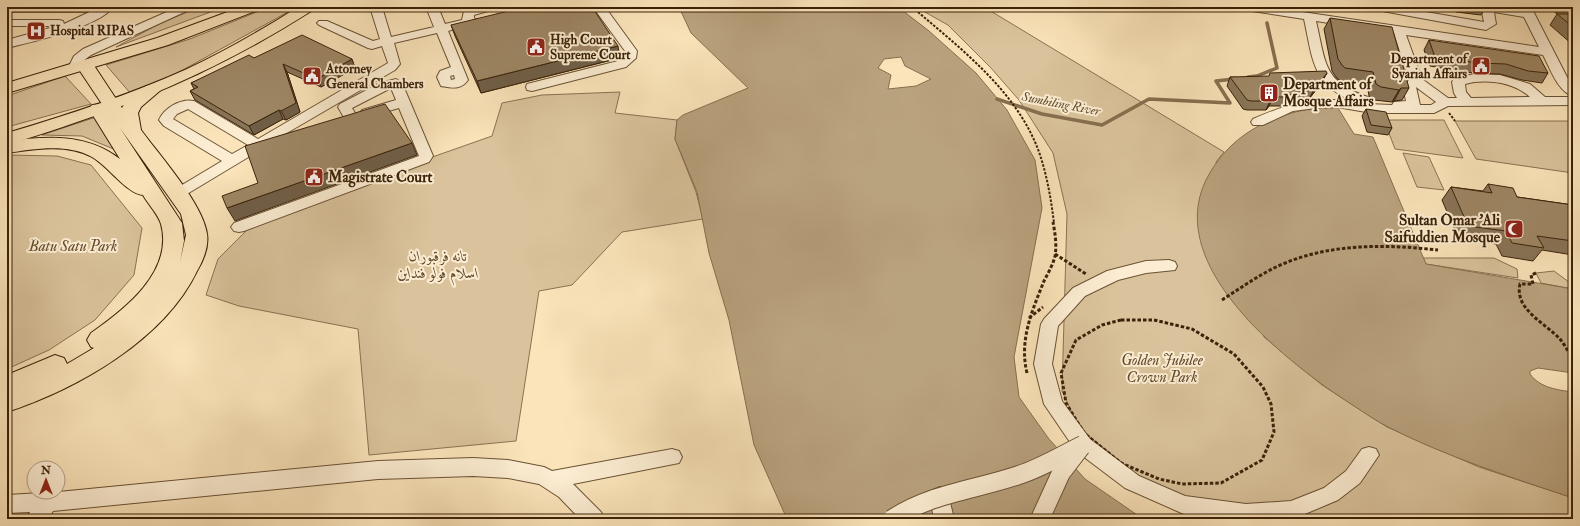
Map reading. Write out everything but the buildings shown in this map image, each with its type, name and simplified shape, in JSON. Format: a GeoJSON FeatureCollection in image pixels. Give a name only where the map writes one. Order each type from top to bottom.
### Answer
{"type":"FeatureCollection","features":[{"type":"Feature","properties":{"kind":"highway"},"geometry":{"type":"LineString","coordinates":[[79,66],[104,107],[168,198]]}},
{"type":"Feature","properties":{"kind":"highway"},"geometry":{"type":"LineString","coordinates":[[153,89],[134,104],[128,113],[132,130],[168,198]]}},
{"type":"Feature","properties":{"kind":"highway"},"geometry":{"type":"LineString","coordinates":[[104,107],[132,130]]}},
{"type":"Feature","properties":{"kind":"highway"},"geometry":{"type":"LineString","coordinates":[[7,146],[53,143],[70,144],[98,153],[191,213],[197,235],[193,258],[180,282],[159,308],[134,332],[92,362],[11,398]]}},
{"type":"Feature","properties":{"kind":"main road"},"geometry":{"type":"LineString","coordinates":[[7,88],[79,66],[140,50],[253,7]]}},
{"type":"Feature","properties":{"kind":"main road"},"geometry":{"type":"LineString","coordinates":[[7,139],[104,107],[184,76],[263,34],[308,7]]}},
{"type":"Feature","properties":{"kind":"main road"},"geometry":{"type":"LineString","coordinates":[[224,19],[251,16],[262,18],[265,22],[263,34]]}},
{"type":"Feature","properties":{"kind":"street"},"geometry":{"type":"LineString","coordinates":[[7,44],[93,16],[107,7]]}},
{"type":"Feature","properties":{"kind":"street"},"geometry":{"type":"LineString","coordinates":[[79,66],[80,57],[87,52],[187,7]]}},
{"type":"Feature","properties":{"kind":"street"},"geometry":{"type":"LineString","coordinates":[[168,198],[257,144],[391,67],[394,64],[376,7]]}},
{"type":"Feature","properties":{"kind":"street"},"geometry":{"type":"LineString","coordinates":[[432,7],[458,69]]}},
{"type":"Feature","properties":{"kind":"street"},"geometry":{"type":"LineString","coordinates":[[532,87],[622,64],[630,58],[631,51],[599,7]]}},
{"type":"Feature","properties":{"kind":"street"},"geometry":{"type":"LineString","coordinates":[[1246,7],[1547,52]]}},
{"type":"Feature","properties":{"kind":"street"},"geometry":{"type":"LineString","coordinates":[[1377,7],[1394,8],[1486,26],[1490,24],[1487,7],[1526,11],[1561,78],[1573,92]]}},
{"type":"Feature","properties":{"kind":"street"},"geometry":{"type":"LineString","coordinates":[[323,23],[372,45],[468,22],[494,11]]}},
{"type":"Feature","properties":{"kind":"street"},"geometry":{"type":"LineString","coordinates":[[1309,17],[1320,67],[1334,84],[1351,96],[1372,103],[1413,105],[1409,87],[1416,81]]}},
{"type":"Feature","properties":{"kind":"street"},"geometry":{"type":"LineString","coordinates":[[7,23],[74,23]]}},
{"type":"Feature","properties":{"kind":"street"},"geometry":{"type":"LineString","coordinates":[[1399,30],[1416,81],[1436,97],[1445,102],[1573,101]]}},
{"type":"Feature","properties":{"kind":"street"},"geometry":{"type":"LineString","coordinates":[[1468,102],[1460,93],[1458,82],[1472,78],[1481,78],[1516,84],[1525,88],[1542,101]]}},
{"type":"Feature","properties":{"kind":"street"},"geometry":{"type":"LineString","coordinates":[[239,227],[426,156],[396,83],[387,84],[362,100],[335,122]]}},
{"type":"Feature","properties":{"kind":"street"},"geometry":{"type":"LineString","coordinates":[[332,101],[348,112],[403,102]]}},
{"type":"Feature","properties":{"kind":"street"},"geometry":{"type":"LineString","coordinates":[[1258,122],[1290,108],[1316,104],[1337,103],[1372,109],[1434,109],[1445,102]]}},
{"type":"Feature","properties":{"kind":"street"},"geometry":{"type":"LineString","coordinates":[[231,160],[169,123],[166,120],[166,117],[169,113],[189,104],[257,144],[305,131]]}},
{"type":"Feature","properties":{"kind":"street"},"geometry":{"type":"LineString","coordinates":[[1169,266],[1146,267],[1113,275],[1079,292],[1050,324],[1043,364],[1053,404],[1083,445],[1132,482],[1184,505],[1246,513],[1292,510],[1331,494],[1353,477],[1369,455]]}},
{"type":"Feature","properties":{"kind":"street"},"geometry":{"type":"LineString","coordinates":[[892,519],[911,507],[940,496],[1020,475],[1083,445]]}},
{"type":"Feature","properties":{"kind":"street"},"geometry":{"type":"LineString","coordinates":[[1040,519],[1061,473],[1083,445]]}},
{"type":"Feature","properties":{"kind":"street"},"geometry":{"type":"LineString","coordinates":[[550,480],[672,457]]}},
{"type":"Feature","properties":{"kind":"street"},"geometry":{"type":"LineString","coordinates":[[7,504],[42,510],[378,470],[473,467],[508,469],[544,476],[566,491],[594,519]]}},
{"type":"Feature","properties":{"kind":"street"},"geometry":{"type":"LineString","coordinates":[[940,496],[944,519]]}},
{"type":"Feature","properties":{"kind":"path"},"geometry":{"type":"LineString","coordinates":[[912,7],[963,51],[1004,91],[1028,126],[1044,163],[1052,206],[1055,254],[1029,318],[1023,360],[1028,375]]}},
{"type":"Feature","properties":{"kind":"path"},"geometry":{"type":"LineString","coordinates":[[1222,300],[1280,266],[1328,250],[1389,245],[1438,250]]}},
{"type":"Feature","properties":{"kind":"path"},"geometry":{"type":"LineString","coordinates":[[1055,254],[1088,275]]}},
{"type":"Feature","properties":{"kind":"path"},"geometry":{"type":"LineString","coordinates":[[1536,273],[1531,275],[1534,284],[1520,284],[1518,293],[1521,300],[1532,314],[1561,341],[1573,360]]}},
{"type":"Feature","properties":{"kind":"path"},"geometry":{"type":"LineString","coordinates":[[1121,320],[1154,320],[1192,330],[1234,354],[1263,387],[1271,404],[1274,432],[1262,460],[1221,482],[1182,484],[1159,479],[1121,463],[1084,433],[1066,403],[1061,373],[1076,340],[1102,324],[1121,320]]}},
{"type":"Feature","properties":{"kind":"green space"},"geometry":{"type":"Polygon","coordinates":[[[199,7],[224,7],[116,47],[159,24],[199,7]]]}},
{"type":"Feature","properties":{"kind":"green space"},"geometry":{"type":"Polygon","coordinates":[[[269,7],[297,7],[170,77],[131,94],[106,65],[190,39],[269,7]]]}},
{"type":"Feature","properties":{"kind":"green space","name":"Golden Jubilee Crown Park"},"geometry":{"type":"Polygon","coordinates":[[[916,7],[984,7],[1224,152],[1216,162],[1264,337],[1322,385],[1387,427],[1479,467],[1573,498],[1573,519],[1202,519],[1131,470],[1079,428],[1062,391],[1067,214],[1053,153],[1019,100],[991,68],[948,25],[916,7]]]}},
{"type":"Feature","properties":{"kind":"green space"},"geometry":{"type":"Polygon","coordinates":[[[65,76],[91,104],[7,127],[7,96],[65,76]]]}},
{"type":"Feature","properties":{"kind":"green space","name":"تانه فرقبوران اسلام فولو فنداين"},"geometry":{"type":"Polygon","coordinates":[[[620,92],[615,113],[677,120],[675,139],[696,192],[703,219],[622,232],[572,285],[539,291],[516,441],[369,455],[358,329],[239,306],[206,295],[218,259],[249,228],[353,185],[492,136],[502,103],[542,95],[620,92]]]}},
{"type":"Feature","properties":{"kind":"green space"},"geometry":{"type":"Polygon","coordinates":[[[99,116],[121,152],[82,136],[42,135],[99,116]]]}},
{"type":"Feature","properties":{"kind":"green space"},"geometry":{"type":"Polygon","coordinates":[[[1384,120],[1444,120],[1463,158],[1395,149],[1384,120]]]}},
{"type":"Feature","properties":{"kind":"green space"},"geometry":{"type":"Polygon","coordinates":[[[1455,121],[1567,121],[1573,123],[1573,173],[1476,159],[1455,121]]]}},
{"type":"Feature","properties":{"kind":"green space"},"geometry":{"type":"Polygon","coordinates":[[[1403,153],[1429,157],[1444,190],[1417,187],[1403,153]]]}},
{"type":"Feature","properties":{"kind":"green space","name":"Batu Satu Park"},"geometry":{"type":"Polygon","coordinates":[[[7,155],[57,156],[91,165],[142,228],[134,275],[95,320],[49,350],[7,369],[7,155]]]}},
{"type":"Feature","properties":{"kind":"green space"},"geometry":{"type":"Polygon","coordinates":[[[1423,258],[1494,258],[1517,269],[1518,278],[1426,264],[1423,258]]]}},
{"type":"Feature","properties":{"kind":"green space"},"geometry":{"type":"Polygon","coordinates":[[[1554,271],[1573,285],[1573,289],[1541,283],[1536,273],[1554,271]]]}},
{"type":"Feature","properties":{"kind":"shaded area"},"geometry":{"type":"Polygon","coordinates":[[[679,7],[898,7],[929,31],[976,73],[1007,110],[1035,160],[1042,208],[1014,357],[1019,397],[1049,439],[1085,479],[1143,519],[787,519],[754,445],[729,320],[709,253],[697,192],[675,139],[677,120],[683,115],[748,88],[691,33],[679,7]],[[901,57],[884,59],[878,68],[891,75],[888,89],[916,86],[931,79],[905,66],[901,57]]]}},
{"type":"Feature","properties":{"kind":"shaded area"},"geometry":{"type":"Polygon","coordinates":[[[1317,108],[1338,108],[1354,134],[1373,137],[1426,264],[1573,289],[1573,373],[1538,368],[1530,371],[1530,374],[1534,379],[1550,388],[1573,392],[1573,498],[1502,474],[1433,448],[1375,420],[1298,366],[1268,340],[1240,311],[1217,279],[1202,247],[1197,213],[1206,180],[1215,165],[1238,139],[1267,122],[1300,111],[1317,108]]]}},
{"type":"Feature","properties":{"kind":"waterway","name":"Sumbiling River"},"geometry":{"type":"LineString","coordinates":[[1248,77],[1257,76],[1277,68],[1267,23]]}},
{"type":"Feature","properties":{"kind":"waterway","name":"Sumbiling River"},"geometry":{"type":"LineString","coordinates":[[997,99],[1042,114],[1102,125],[1149,99],[1230,103],[1216,81],[1234,79]]}},
{"type":"Feature","properties":{"kind":"place","name":"Hospital RIPAS"},"geometry":{"type":"Point","coordinates":[36,31]}},
{"type":"Feature","properties":{"kind":"place","name":"High Court Supreme Court"},"geometry":{"type":"Point","coordinates":[536,47]}},
{"type":"Feature","properties":{"kind":"place","name":"Department of Syariah Affairs"},"geometry":{"type":"Point","coordinates":[1481,66]}},
{"type":"Feature","properties":{"kind":"place","name":"Attorney General Chambers"},"geometry":{"type":"Point","coordinates":[312,76]}},
{"type":"Feature","properties":{"kind":"place","name":"Department of Mosque Affairs"},"geometry":{"type":"Point","coordinates":[1269,93]}},
{"type":"Feature","properties":{"kind":"place","name":"Magistrate Court"},"geometry":{"type":"Point","coordinates":[314,177]}},
{"type":"Feature","properties":{"kind":"place","name":"Sultan Omar 'Ali Saifuddien Mosque"},"geometry":{"type":"Point","coordinates":[1514,229]}}]}
